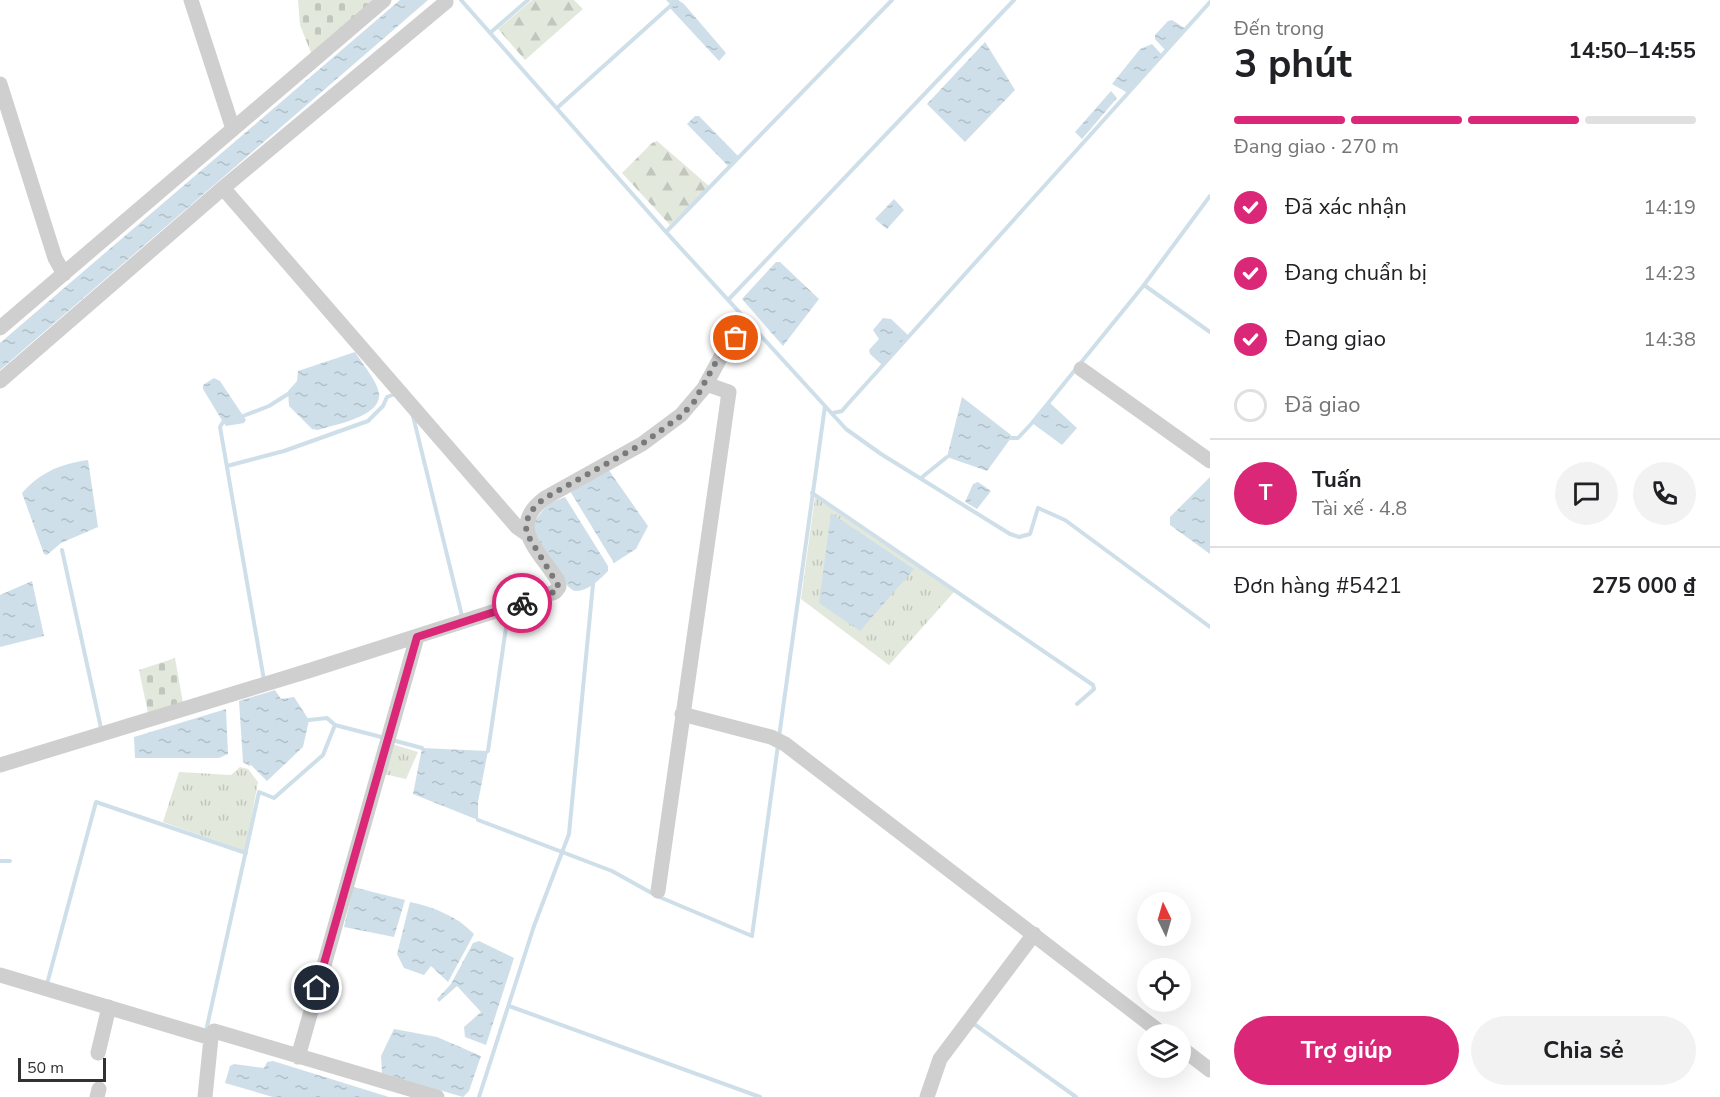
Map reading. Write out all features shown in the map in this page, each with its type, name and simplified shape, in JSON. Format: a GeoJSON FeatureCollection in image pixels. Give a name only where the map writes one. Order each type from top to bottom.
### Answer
{"type":"FeatureCollection","features":[{"type":"Feature","properties":{"kind":"street"},"geometry":{"type":"LineString","coordinates":[[191,0],[233,129]]}},
{"type":"Feature","properties":{"kind":"street"},"geometry":{"type":"LineString","coordinates":[[0,328],[233,129],[369,6],[384,0]]}},
{"type":"Feature","properties":{"kind":"street"},"geometry":{"type":"LineString","coordinates":[[0,381],[223,188],[446,2]]}},
{"type":"Feature","properties":{"kind":"street"},"geometry":{"type":"LineString","coordinates":[[0,84],[55,258],[64,274]]}},
{"type":"Feature","properties":{"kind":"street"},"geometry":{"type":"LineString","coordinates":[[0,765],[417,637],[558,589],[558,581],[527,534],[510,518],[223,188]]}},
{"type":"Feature","properties":{"kind":"street"},"geometry":{"type":"LineString","coordinates":[[527,534],[526,524],[538,503],[661,431],[694,402],[706,384],[717,360],[748,325]]}},
{"type":"Feature","properties":{"kind":"street"},"geometry":{"type":"LineString","coordinates":[[1081,369],[1210,461]]}},
{"type":"Feature","properties":{"kind":"street"},"geometry":{"type":"LineString","coordinates":[[658,891],[729,392],[706,384]]}},
{"type":"Feature","properties":{"kind":"street"},"geometry":{"type":"LineString","coordinates":[[298,1057],[417,637]]}},
{"type":"Feature","properties":{"kind":"street"},"geometry":{"type":"LineString","coordinates":[[682,714],[771,737],[785,744],[1150,1024]]}},
{"type":"Feature","properties":{"kind":"street"},"geometry":{"type":"LineString","coordinates":[[927,1097],[940,1059],[1034,934]]}},
{"type":"Feature","properties":{"kind":"street"},"geometry":{"type":"LineString","coordinates":[[0,975],[211,1038]]}},
{"type":"Feature","properties":{"kind":"street"},"geometry":{"type":"LineString","coordinates":[[98,1053],[110,1007]]}},
{"type":"Feature","properties":{"kind":"street"},"geometry":{"type":"LineString","coordinates":[[205,1097],[211,1038],[214,1031],[436,1097]]}},
{"type":"Feature","properties":{"kind":"street"},"geometry":{"type":"LineString","coordinates":[[1191,1055],[1210,1070]]}},
{"type":"Feature","properties":{"kind":"green space"},"geometry":{"type":"Polygon","coordinates":[[[298,0],[376,0],[312,55],[300,25],[298,0]]]}},
{"type":"Feature","properties":{"kind":"green space"},"geometry":{"type":"Polygon","coordinates":[[[532,0],[574,0],[583,9],[525,60],[498,29],[532,0]]]}},
{"type":"Feature","properties":{"kind":"green space"},"geometry":{"type":"Polygon","coordinates":[[[657,141],[709,186],[670,225],[622,173],[652,143],[657,141]]]}},
{"type":"Feature","properties":{"kind":"green space"},"geometry":{"type":"Polygon","coordinates":[[[815,497],[954,592],[889,665],[801,599],[815,497]]]}},
{"type":"Feature","properties":{"kind":"green space"},"geometry":{"type":"Polygon","coordinates":[[[175,658],[183,703],[148,713],[139,670],[175,658]]]}},
{"type":"Feature","properties":{"kind":"green space"},"geometry":{"type":"Polygon","coordinates":[[[392,744],[418,752],[406,779],[384,774],[392,744]]]}},
{"type":"Feature","properties":{"kind":"green space"},"geometry":{"type":"Polygon","coordinates":[[[240,767],[248,769],[258,782],[245,851],[163,822],[179,772],[231,775],[240,767]]]}},
{"type":"Feature","properties":{"kind":"water"},"geometry":{"type":"Polygon","coordinates":[[[400,0],[428,0],[0,370],[0,343],[400,0]]]}},
{"type":"Feature","properties":{"kind":"water"},"geometry":{"type":"Polygon","coordinates":[[[666,0],[678,0],[684,4],[726,53],[719,61],[669,7],[671,5],[666,0]]]}},
{"type":"Feature","properties":{"kind":"water"},"geometry":{"type":"Polygon","coordinates":[[[1172,20],[1186,29],[1166,51],[1155,39],[1155,35],[1168,21],[1172,20]]]}},
{"type":"Feature","properties":{"kind":"water"},"geometry":{"type":"Polygon","coordinates":[[[985,42],[1015,90],[965,142],[927,104],[985,42]]]}},
{"type":"Feature","properties":{"kind":"water"},"geometry":{"type":"Polygon","coordinates":[[[1152,44],[1162,55],[1128,93],[1112,84],[1140,49],[1152,44]]]}},
{"type":"Feature","properties":{"kind":"water"},"geometry":{"type":"Polygon","coordinates":[[[1111,91],[1117,98],[1082,139],[1075,132],[1111,91]]]}},
{"type":"Feature","properties":{"kind":"water"},"geometry":{"type":"Polygon","coordinates":[[[695,116],[699,116],[739,157],[729,167],[687,124],[695,116]]]}},
{"type":"Feature","properties":{"kind":"water"},"geometry":{"type":"Polygon","coordinates":[[[894,199],[904,210],[887,229],[875,219],[894,199]]]}},
{"type":"Feature","properties":{"kind":"water"},"geometry":{"type":"Polygon","coordinates":[[[776,262],[780,262],[819,299],[783,346],[742,299],[776,262]]]}},
{"type":"Feature","properties":{"kind":"water"},"geometry":{"type":"Polygon","coordinates":[[[883,318],[891,319],[908,335],[882,365],[870,354],[869,350],[879,339],[873,330],[883,318]]]}},
{"type":"Feature","properties":{"kind":"water"},"geometry":{"type":"Polygon","coordinates":[[[355,352],[375,383],[379,393],[378,401],[366,414],[318,430],[312,429],[289,406],[288,391],[297,381],[298,371],[355,352]]]}},
{"type":"Feature","properties":{"kind":"water"},"geometry":{"type":"Polygon","coordinates":[[[214,378],[220,381],[246,420],[244,423],[226,426],[223,422],[203,389],[203,385],[214,378]]]}},
{"type":"Feature","properties":{"kind":"water"},"geometry":{"type":"Polygon","coordinates":[[[962,397],[1011,435],[987,471],[947,457],[962,397]]]}},
{"type":"Feature","properties":{"kind":"water"},"geometry":{"type":"Polygon","coordinates":[[[1049,402],[1077,428],[1062,445],[1032,423],[1049,402]]]}},
{"type":"Feature","properties":{"kind":"water"},"geometry":{"type":"Polygon","coordinates":[[[88,460],[98,527],[61,543],[47,555],[44,554],[22,493],[52,470],[88,460]]]}},
{"type":"Feature","properties":{"kind":"water"},"geometry":{"type":"Polygon","coordinates":[[[608,469],[648,526],[636,549],[614,563],[570,491],[608,469]]]}},
{"type":"Feature","properties":{"kind":"water"},"geometry":{"type":"Polygon","coordinates":[[[1210,477],[1210,554],[1170,525],[1170,517],[1210,477]]]}},
{"type":"Feature","properties":{"kind":"water"},"geometry":{"type":"Polygon","coordinates":[[[978,482],[991,491],[977,509],[965,502],[973,484],[978,482]]]}},
{"type":"Feature","properties":{"kind":"water"},"geometry":{"type":"Polygon","coordinates":[[[565,497],[608,566],[608,571],[598,581],[590,587],[576,591],[565,583],[553,565],[533,531],[532,524],[548,504],[565,497]]]}},
{"type":"Feature","properties":{"kind":"water"},"geometry":{"type":"Polygon","coordinates":[[[831,513],[914,569],[860,631],[819,603],[831,513]]]}},
{"type":"Feature","properties":{"kind":"water"},"geometry":{"type":"Polygon","coordinates":[[[32,581],[44,636],[0,647],[0,595],[32,581]]]}},
{"type":"Feature","properties":{"kind":"water"},"geometry":{"type":"Polygon","coordinates":[[[275,690],[281,699],[294,697],[309,720],[303,747],[267,781],[251,765],[243,762],[239,701],[275,690]]]}},
{"type":"Feature","properties":{"kind":"water"},"geometry":{"type":"Polygon","coordinates":[[[226,709],[228,754],[219,758],[135,758],[134,737],[226,709]]]}},
{"type":"Feature","properties":{"kind":"water"},"geometry":{"type":"Polygon","coordinates":[[[422,748],[488,751],[478,802],[478,820],[413,794],[422,748]]]}},
{"type":"Feature","properties":{"kind":"water"},"geometry":{"type":"Polygon","coordinates":[[[353,887],[405,900],[394,937],[344,927],[353,887]]]}},
{"type":"Feature","properties":{"kind":"water"},"geometry":{"type":"Polygon","coordinates":[[[410,902],[444,913],[460,922],[474,934],[448,982],[431,966],[424,975],[404,968],[397,954],[410,902]]]}},
{"type":"Feature","properties":{"kind":"water"},"geometry":{"type":"Polygon","coordinates":[[[479,941],[514,958],[486,1045],[465,1037],[464,1027],[481,1012],[457,986],[439,1002],[437,999],[451,984],[473,943],[479,941]]]}},
{"type":"Feature","properties":{"kind":"water"},"geometry":{"type":"Polygon","coordinates":[[[394,1029],[437,1037],[481,1056],[469,1091],[463,1097],[382,1073],[381,1056],[394,1029]]]}},
{"type":"Feature","properties":{"kind":"water"},"geometry":{"type":"Polygon","coordinates":[[[273,1061],[389,1097],[273,1097],[225,1083],[230,1066],[234,1064],[264,1068],[267,1062],[273,1061]]]}},
{"type":"Feature","properties":{"kind":"waterway"},"geometry":{"type":"LineString","coordinates":[[461,0],[666,232],[846,429],[881,454],[1010,534],[1019,537],[1030,534],[1038,508],[1065,520],[1210,627]]}},
{"type":"Feature","properties":{"kind":"waterway"},"geometry":{"type":"LineString","coordinates":[[490,33],[528,0]]}},
{"type":"Feature","properties":{"kind":"waterway"},"geometry":{"type":"LineString","coordinates":[[557,108],[677,0]]}},
{"type":"Feature","properties":{"kind":"waterway"},"geometry":{"type":"LineString","coordinates":[[666,232],[892,0]]}},
{"type":"Feature","properties":{"kind":"waterway"},"geometry":{"type":"LineString","coordinates":[[729,299],[1014,0]]}},
{"type":"Feature","properties":{"kind":"waterway"},"geometry":{"type":"LineString","coordinates":[[833,413],[842,411],[1210,2]]}},
{"type":"Feature","properties":{"kind":"waterway"},"geometry":{"type":"LineString","coordinates":[[1011,438],[1018,438],[1032,423],[1144,285],[1210,196]]}},
{"type":"Feature","properties":{"kind":"waterway"},"geometry":{"type":"LineString","coordinates":[[1144,285],[1210,332]]}},
{"type":"Feature","properties":{"kind":"waterway"},"geometry":{"type":"LineString","coordinates":[[243,416],[269,406],[288,394]]}},
{"type":"Feature","properties":{"kind":"waterway"},"geometry":{"type":"LineString","coordinates":[[227,466],[284,451],[368,421],[383,406],[387,397],[395,394]]}},
{"type":"Feature","properties":{"kind":"waterway"},"geometry":{"type":"LineString","coordinates":[[779,737],[825,406]]}},
{"type":"Feature","properties":{"kind":"waterway"},"geometry":{"type":"LineString","coordinates":[[413,416],[462,616]]}},
{"type":"Feature","properties":{"kind":"waterway"},"geometry":{"type":"LineString","coordinates":[[223,422],[220,427],[264,680]]}},
{"type":"Feature","properties":{"kind":"waterway"},"geometry":{"type":"LineString","coordinates":[[921,478],[947,457]]}},
{"type":"Feature","properties":{"kind":"waterway"},"geometry":{"type":"LineString","coordinates":[[812,493],[1093,685],[1094,689],[1077,704]]}},
{"type":"Feature","properties":{"kind":"waterway"},"geometry":{"type":"LineString","coordinates":[[62,550],[101,728]]}},
{"type":"Feature","properties":{"kind":"waterway"},"geometry":{"type":"LineString","coordinates":[[479,1097],[534,926],[569,834],[593,584]]}},
{"type":"Feature","properties":{"kind":"waterway"},"geometry":{"type":"LineString","coordinates":[[488,751],[508,614]]}},
{"type":"Feature","properties":{"kind":"waterway"},"geometry":{"type":"LineString","coordinates":[[309,720],[327,718],[335,725],[385,738]]}},
{"type":"Feature","properties":{"kind":"waterway"},"geometry":{"type":"LineString","coordinates":[[206,1031],[259,792],[274,798],[323,755],[335,725]]}},
{"type":"Feature","properties":{"kind":"waterway"},"geometry":{"type":"LineString","coordinates":[[392,740],[422,748]]}},
{"type":"Feature","properties":{"kind":"waterway"},"geometry":{"type":"LineString","coordinates":[[478,820],[612,871],[657,896],[752,936],[778,745]]}},
{"type":"Feature","properties":{"kind":"waterway"},"geometry":{"type":"LineString","coordinates":[[47,984],[96,802],[246,853]]}},
{"type":"Feature","properties":{"kind":"waterway"},"geometry":{"type":"LineString","coordinates":[[0,861],[10,861]]}},
{"type":"Feature","properties":{"kind":"waterway"},"geometry":{"type":"LineString","coordinates":[[509,1006],[760,1097]]}},
{"type":"Feature","properties":{"kind":"waterway"},"geometry":{"type":"LineString","coordinates":[[974,1024],[1076,1097]]}},
{"type":"Feature","properties":{"kind":"way so far"},"geometry":{"type":"LineString","coordinates":[[522,603],[552,593],[559,587],[527,534],[526,524],[532,510],[545,498],[642,444],[681,416],[704,388],[717,360],[736,338]]}},
{"type":"Feature","properties":{"kind":"route"},"geometry":{"type":"LineString","coordinates":[[317,988],[417,637],[522,603]]}}]}
